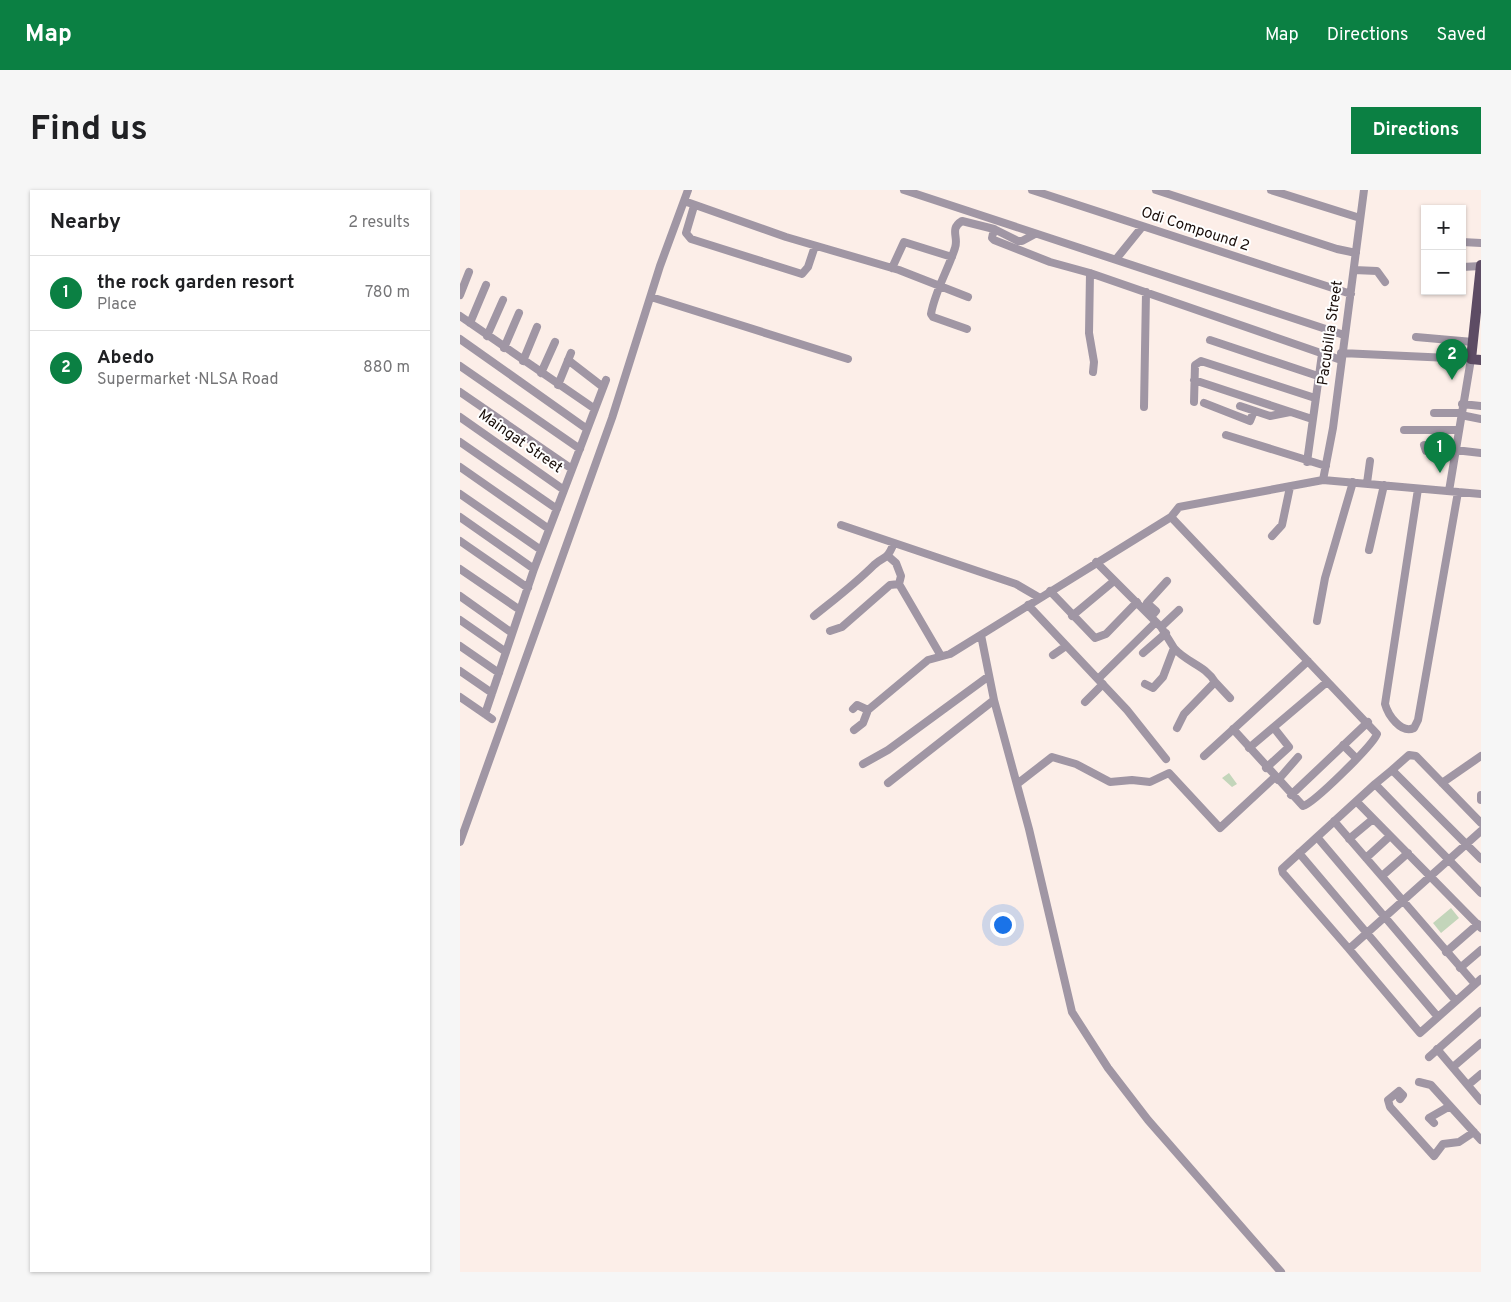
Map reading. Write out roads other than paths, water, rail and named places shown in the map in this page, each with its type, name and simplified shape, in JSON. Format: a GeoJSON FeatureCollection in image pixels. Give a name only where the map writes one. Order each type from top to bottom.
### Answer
{"type":"FeatureCollection","features":[{"type":"Feature","properties":{"kind":"main road"},"geometry":{"type":"LineString","coordinates":[[1476,360],[1473,342],[1481,266]]}},
{"type":"Feature","properties":{"kind":"street"},"geometry":{"type":"LineString","coordinates":[[460,842],[612,418],[651,296],[688,190]]}},
{"type":"Feature","properties":{"kind":"street"},"geometry":{"type":"LineString","coordinates":[[904,190],[1035,234],[1116,258],[1344,335]]}},
{"type":"Feature","properties":{"kind":"street","name":"Odi Compound 2"},"geometry":{"type":"LineString","coordinates":[[1032,190],[1351,294]]}},
{"type":"Feature","properties":{"kind":"street"},"geometry":{"type":"LineString","coordinates":[[1156,190],[1356,253]]}},
{"type":"Feature","properties":{"kind":"street"},"geometry":{"type":"LineString","coordinates":[[1271,190],[1360,218]]}},
{"type":"Feature","properties":{"kind":"street","name":"Pacubilla Street"},"geometry":{"type":"LineString","coordinates":[[1324,480],[1364,190]]}},
{"type":"Feature","properties":{"kind":"street"},"geometry":{"type":"LineString","coordinates":[[684,201],[694,206],[816,246],[892,268],[941,285],[968,297]]}},
{"type":"Feature","properties":{"kind":"street"},"geometry":{"type":"LineString","coordinates":[[694,206],[686,233],[691,239],[700,242],[802,274],[808,267],[816,246]]}},
{"type":"Feature","properties":{"kind":"street"},"geometry":{"type":"LineString","coordinates":[[967,329],[932,314],[956,244],[954,231],[959,223],[966,220],[997,230],[1022,241],[1035,234]]}},
{"type":"Feature","properties":{"kind":"street"},"geometry":{"type":"LineString","coordinates":[[1011,226],[997,230],[992,238],[1050,262],[1090,273],[1322,354],[1476,360],[1462,404],[1449,491]]}},
{"type":"Feature","properties":{"kind":"street"},"geometry":{"type":"LineString","coordinates":[[1116,258],[1142,227]]}},
{"type":"Feature","properties":{"kind":"street"},"geometry":{"type":"LineString","coordinates":[[892,268],[904,242],[952,257]]}},
{"type":"Feature","properties":{"kind":"street"},"geometry":{"type":"LineString","coordinates":[[1466,242],[1481,243]]}},
{"type":"Feature","properties":{"kind":"street"},"geometry":{"type":"LineString","coordinates":[[1466,267],[1481,266]]}},
{"type":"Feature","properties":{"kind":"street"},"geometry":{"type":"LineString","coordinates":[[1354,270],[1378,271],[1385,282]]}},
{"type":"Feature","properties":{"kind":"street"},"geometry":{"type":"LineString","coordinates":[[460,295],[469,272]]}},
{"type":"Feature","properties":{"kind":"street"},"geometry":{"type":"LineString","coordinates":[[1090,273],[1089,333],[1094,362],[1093,372]]}},
{"type":"Feature","properties":{"kind":"street"},"geometry":{"type":"LineString","coordinates":[[470,323],[486,285]]}},
{"type":"Feature","properties":{"kind":"street"},"geometry":{"type":"LineString","coordinates":[[1144,408],[1146,292]]}},
{"type":"Feature","properties":{"kind":"street"},"geometry":{"type":"LineString","coordinates":[[651,296],[848,359]]}},
{"type":"Feature","properties":{"kind":"street"},"geometry":{"type":"LineString","coordinates":[[487,336],[503,300]]}},
{"type":"Feature","properties":{"kind":"street"},"geometry":{"type":"LineString","coordinates":[[504,348],[519,313]]}},
{"type":"Feature","properties":{"kind":"street"},"geometry":{"type":"LineString","coordinates":[[460,316],[594,410]]}},
{"type":"Feature","properties":{"kind":"street"},"geometry":{"type":"LineString","coordinates":[[523,361],[537,327]]}},
{"type":"Feature","properties":{"kind":"street"},"geometry":{"type":"LineString","coordinates":[[1416,337],[1473,342]]}},
{"type":"Feature","properties":{"kind":"street"},"geometry":{"type":"LineString","coordinates":[[460,339],[587,428]]}},
{"type":"Feature","properties":{"kind":"street"},"geometry":{"type":"LineString","coordinates":[[1210,340],[1318,376]]}},
{"type":"Feature","properties":{"kind":"street"},"geometry":{"type":"LineString","coordinates":[[541,373],[554,342]]}},
{"type":"Feature","properties":{"kind":"street"},"geometry":{"type":"LineString","coordinates":[[1307,462],[1322,354]]}},
{"type":"Feature","properties":{"kind":"street"},"geometry":{"type":"LineString","coordinates":[[485,714],[534,569],[605,383],[570,356],[558,385]]}},
{"type":"Feature","properties":{"kind":"street"},"geometry":{"type":"LineString","coordinates":[[1194,402],[1195,366],[1201,361],[1315,398]]}},
{"type":"Feature","properties":{"kind":"street"},"geometry":{"type":"LineString","coordinates":[[460,366],[580,449]]}},
{"type":"Feature","properties":{"kind":"street"},"geometry":{"type":"LineString","coordinates":[[1194,380],[1312,419]]}},
{"type":"Feature","properties":{"kind":"street"},"geometry":{"type":"LineString","coordinates":[[460,392],[572,469]]}},
{"type":"Feature","properties":{"kind":"street"},"geometry":{"type":"LineString","coordinates":[[1204,403],[1250,421],[1254,411]]}},
{"type":"Feature","properties":{"kind":"street"},"geometry":{"type":"LineString","coordinates":[[1462,404],[1481,406]]}},
{"type":"Feature","properties":{"kind":"street"},"geometry":{"type":"LineString","coordinates":[[1240,406],[1270,416],[1290,412]]}},
{"type":"Feature","properties":{"kind":"street"},"geometry":{"type":"LineString","coordinates":[[1434,412],[1461,414],[1481,419]]}},
{"type":"Feature","properties":{"kind":"street","name":"Maingat Street"},"geometry":{"type":"LineString","coordinates":[[460,417],[564,490]]}},
{"type":"Feature","properties":{"kind":"street"},"geometry":{"type":"LineString","coordinates":[[1404,430],[1459,430]]}},
{"type":"Feature","properties":{"kind":"street"},"geometry":{"type":"LineString","coordinates":[[1226,435],[1307,462],[1326,466]]}},
{"type":"Feature","properties":{"kind":"street"},"geometry":{"type":"LineString","coordinates":[[460,442],[557,509]]}},
{"type":"Feature","properties":{"kind":"street"},"geometry":{"type":"LineString","coordinates":[[1424,445],[1426,451],[1481,453]]}},
{"type":"Feature","properties":{"kind":"street"},"geometry":{"type":"LineString","coordinates":[[1367,483],[1370,461]]}},
{"type":"Feature","properties":{"kind":"street"},"geometry":{"type":"LineString","coordinates":[[460,467],[549,529]]}},
{"type":"Feature","properties":{"kind":"street"},"geometry":{"type":"LineString","coordinates":[[854,730],[863,723],[868,710],[928,660],[950,654],[1171,517],[1179,507],[1324,480],[1481,494]]}},
{"type":"Feature","properties":{"kind":"street"},"geometry":{"type":"LineString","coordinates":[[1317,621],[1325,578],[1353,482]]}},
{"type":"Feature","properties":{"kind":"street"},"geometry":{"type":"LineString","coordinates":[[1369,550],[1384,485]]}},
{"type":"Feature","properties":{"kind":"street"},"geometry":{"type":"LineString","coordinates":[[1272,536],[1282,525],[1290,487]]}},
{"type":"Feature","properties":{"kind":"street"},"geometry":{"type":"LineString","coordinates":[[1418,489],[1385,704],[1392,718],[1402,728],[1409,730],[1414,728],[1418,720],[1458,492]]}},
{"type":"Feature","properties":{"kind":"street"},"geometry":{"type":"LineString","coordinates":[[460,494],[541,550]]}},
{"type":"Feature","properties":{"kind":"street"},"geometry":{"type":"LineString","coordinates":[[460,517],[534,569]]}},
{"type":"Feature","properties":{"kind":"street"},"geometry":{"type":"LineString","coordinates":[[1171,517],[1327,682],[1368,722],[1377,734],[1356,758],[1306,806],[1301,805],[1291,795],[1233,729]]}},
{"type":"Feature","properties":{"kind":"street"},"geometry":{"type":"LineString","coordinates":[[841,525],[1016,584],[1040,598]]}},
{"type":"Feature","properties":{"kind":"street"},"geometry":{"type":"LineString","coordinates":[[460,541],[528,588]]}},
{"type":"Feature","properties":{"kind":"street"},"geometry":{"type":"LineString","coordinates":[[814,616],[864,578],[877,562],[888,556],[894,543]]}},
{"type":"Feature","properties":{"kind":"street"},"geometry":{"type":"LineString","coordinates":[[888,556],[896,563],[901,576],[899,584],[941,656]]}},
{"type":"Feature","properties":{"kind":"street"},"geometry":{"type":"LineString","coordinates":[[1096,562],[1159,625],[1174,648],[1189,662],[1202,667],[1230,698]]}},
{"type":"Feature","properties":{"kind":"street"},"geometry":{"type":"LineString","coordinates":[[460,569],[520,610]]}},
{"type":"Feature","properties":{"kind":"street"},"geometry":{"type":"LineString","coordinates":[[1072,616],[1114,581]]}},
{"type":"Feature","properties":{"kind":"street"},"geometry":{"type":"LineString","coordinates":[[1143,654],[1159,625],[1156,611],[1147,603],[1167,581]]}},
{"type":"Feature","properties":{"kind":"street"},"geometry":{"type":"LineString","coordinates":[[830,631],[842,627],[890,585],[899,584]]}},
{"type":"Feature","properties":{"kind":"street"},"geometry":{"type":"LineString","coordinates":[[1050,591],[1093,637],[1099,638],[1106,634],[1137,602]]}},
{"type":"Feature","properties":{"kind":"street"},"geometry":{"type":"LineString","coordinates":[[460,596],[512,633]]}},
{"type":"Feature","properties":{"kind":"street"},"geometry":{"type":"LineString","coordinates":[[1028,605],[1150,736],[1166,758]]}},
{"type":"Feature","properties":{"kind":"street"},"geometry":{"type":"LineString","coordinates":[[1085,702],[1100,682],[1159,625],[1179,610]]}},
{"type":"Feature","properties":{"kind":"street"},"geometry":{"type":"LineString","coordinates":[[460,620],[506,652]]}},
{"type":"Feature","properties":{"kind":"street"},"geometry":{"type":"LineString","coordinates":[[981,635],[994,700],[1017,784],[1072,1012],[1108,1068],[1148,1120],[1281,1272]]}},
{"type":"Feature","properties":{"kind":"street"},"geometry":{"type":"LineString","coordinates":[[460,646],[499,673]]}},
{"type":"Feature","properties":{"kind":"street"},"geometry":{"type":"LineString","coordinates":[[1053,655],[1066,646]]}},
{"type":"Feature","properties":{"kind":"street"},"geometry":{"type":"LineString","coordinates":[[1145,684],[1153,688],[1160,682],[1174,648]]}},
{"type":"Feature","properties":{"kind":"street"},"geometry":{"type":"LineString","coordinates":[[1204,756],[1308,661]]}},
{"type":"Feature","properties":{"kind":"street"},"geometry":{"type":"LineString","coordinates":[[460,671],[492,694]]}},
{"type":"Feature","properties":{"kind":"street"},"geometry":{"type":"LineString","coordinates":[[863,764],[888,750],[989,676]]}},
{"type":"Feature","properties":{"kind":"street"},"geometry":{"type":"LineString","coordinates":[[1177,728],[1186,712],[1216,682]]}},
{"type":"Feature","properties":{"kind":"street"},"geometry":{"type":"LineString","coordinates":[[1249,748],[1327,682]]}},
{"type":"Feature","properties":{"kind":"street"},"geometry":{"type":"LineString","coordinates":[[460,697],[492,719]]}},
{"type":"Feature","properties":{"kind":"street"},"geometry":{"type":"LineString","coordinates":[[888,783],[994,700]]}},
{"type":"Feature","properties":{"kind":"street"},"geometry":{"type":"LineString","coordinates":[[853,710],[857,705],[868,710]]}},
{"type":"Feature","properties":{"kind":"street"},"geometry":{"type":"LineString","coordinates":[[1291,795],[1368,722]]}},
{"type":"Feature","properties":{"kind":"street"},"geometry":{"type":"LineString","coordinates":[[1266,768],[1289,747],[1274,728]]}},
{"type":"Feature","properties":{"kind":"street"},"geometry":{"type":"LineString","coordinates":[[1343,745],[1356,758]]}},
{"type":"Feature","properties":{"kind":"street"},"geometry":{"type":"LineString","coordinates":[[1420,1033],[1283,873],[1283,867],[1375,784],[1409,755],[1413,754],[1481,823]]}},
{"type":"Feature","properties":{"kind":"street"},"geometry":{"type":"LineString","coordinates":[[1442,783],[1481,756]]}},
{"type":"Feature","properties":{"kind":"street"},"geometry":{"type":"LineString","coordinates":[[1017,784],[1052,757],[1076,764],[1110,782],[1132,780],[1150,782],[1167,773],[1171,774],[1220,828],[1298,757]]}},
{"type":"Feature","properties":{"kind":"street"},"geometry":{"type":"LineString","coordinates":[[1392,770],[1481,859]]}},
{"type":"Feature","properties":{"kind":"street"},"geometry":{"type":"LineString","coordinates":[[1375,784],[1481,893]]}},
{"type":"Feature","properties":{"kind":"street"},"geometry":{"type":"LineString","coordinates":[[1481,795],[1481,800]]}},
{"type":"Feature","properties":{"kind":"street"},"geometry":{"type":"LineString","coordinates":[[1357,802],[1479,926],[1446,952]]}},
{"type":"Feature","properties":{"kind":"street"},"geometry":{"type":"LineString","coordinates":[[1350,839],[1373,819]]}},
{"type":"Feature","properties":{"kind":"street"},"geometry":{"type":"LineString","coordinates":[[1334,822],[1460,968],[1478,982],[1420,1033],[1415,1040]]}},
{"type":"Feature","properties":{"kind":"street"},"geometry":{"type":"LineString","coordinates":[[1349,949],[1481,831]]}},
{"type":"Feature","properties":{"kind":"street"},"geometry":{"type":"LineString","coordinates":[[1366,858],[1390,836]]}},
{"type":"Feature","properties":{"kind":"street"},"geometry":{"type":"LineString","coordinates":[[1317,837],[1456,1001]]}},
{"type":"Feature","properties":{"kind":"street"},"geometry":{"type":"LineString","coordinates":[[1299,853],[1438,1017]]}},
{"type":"Feature","properties":{"kind":"street"},"geometry":{"type":"LineString","coordinates":[[1382,876],[1408,853]]}},
{"type":"Feature","properties":{"kind":"street"},"geometry":{"type":"LineString","coordinates":[[1460,968],[1481,950]]}},
{"type":"Feature","properties":{"kind":"street"},"geometry":{"type":"LineString","coordinates":[[1429,1056],[1481,1011]]}},
{"type":"Feature","properties":{"kind":"street"},"geometry":{"type":"LineString","coordinates":[[1452,1067],[1481,1043]]}},
{"type":"Feature","properties":{"kind":"street"},"geometry":{"type":"LineString","coordinates":[[1437,1049],[1481,1101]]}},
{"type":"Feature","properties":{"kind":"street"},"geometry":{"type":"LineString","coordinates":[[1468,1085],[1481,1074]]}},
{"type":"Feature","properties":{"kind":"street"},"geometry":{"type":"LineString","coordinates":[[1422,1083],[1450,1106],[1481,1140]]}},
{"type":"Feature","properties":{"kind":"street"},"geometry":{"type":"LineString","coordinates":[[1400,1099],[1403,1095],[1399,1091],[1388,1100],[1390,1107],[1434,1156],[1443,1144],[1459,1142],[1474,1132]]}},
{"type":"Feature","properties":{"kind":"street"},"geometry":{"type":"LineString","coordinates":[[1434,1123],[1430,1118],[1450,1106]]}},
{"type":"Feature","properties":{"kind":"place","name":"Abedo"},"geometry":{"type":"Point","coordinates":[1452,380]}},
{"type":"Feature","properties":{"kind":"place","name":"the rock garden resort"},"geometry":{"type":"Point","coordinates":[1440,473]}}]}
